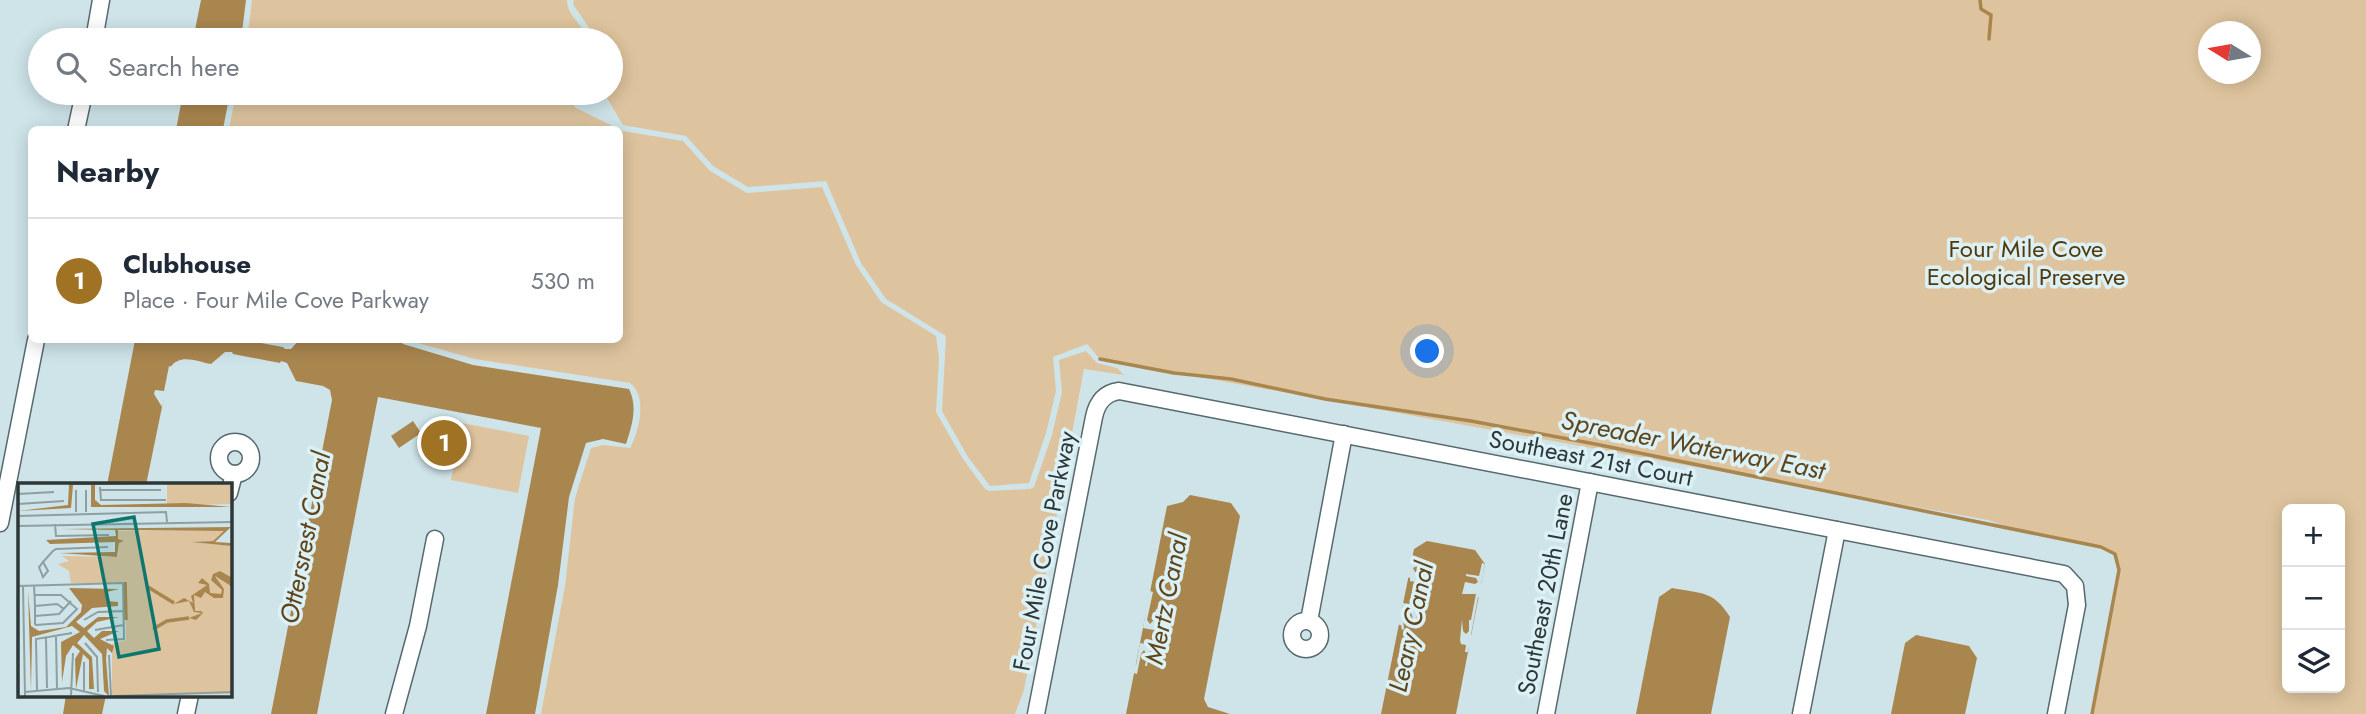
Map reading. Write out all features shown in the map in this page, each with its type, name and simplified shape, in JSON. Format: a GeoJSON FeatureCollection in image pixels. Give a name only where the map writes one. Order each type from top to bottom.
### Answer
{"type":"FeatureCollection","features":[{"type":"Feature","properties":{"kind":"street"},"geometry":{"type":"LineString","coordinates":[[96,28],[101,0]]}},
{"type":"Feature","properties":{"kind":"street"},"geometry":{"type":"LineString","coordinates":[[77,126],[81,105]]}},
{"type":"Feature","properties":{"kind":"street"},"geometry":{"type":"LineString","coordinates":[[0,523],[35,343]]}},
{"type":"Feature","properties":{"kind":"street","name":"Southeast 21st Court"},"geometry":{"type":"LineString","coordinates":[[1103,399],[1112,392],[1126,392],[2064,574],[2076,586],[2077,605],[2056,714]]}},
{"type":"Feature","properties":{"kind":"street","name":"Four Mile Cove Parkway"},"geometry":{"type":"LineString","coordinates":[[1036,714],[1094,417],[1103,399]]}},
{"type":"Feature","properties":{"kind":"street"},"geometry":{"type":"LineString","coordinates":[[1309,621],[1344,434]]}},
{"type":"Feature","properties":{"kind":"street"},"geometry":{"type":"LineString","coordinates":[[231,485],[234,474]]}},
{"type":"Feature","properties":{"kind":"street","name":"Southeast 20th Lane"},"geometry":{"type":"LineString","coordinates":[[1546,714],[1590,482]]}},
{"type":"Feature","properties":{"kind":"street"},"geometry":{"type":"LineString","coordinates":[[1801,714],[1836,530]]}},
{"type":"Feature","properties":{"kind":"street"},"geometry":{"type":"LineString","coordinates":[[394,714],[418,626],[435,539]]}},
{"type":"Feature","properties":{"kind":"street"},"geometry":{"type":"LineString","coordinates":[[186,714],[190,696]]}},
{"type":"Feature","properties":{"kind":"green space"},"geometry":{"type":"Polygon","coordinates":[[[252,0],[567,0],[570,11],[582,28],[248,28],[252,0]]]}},
{"type":"Feature","properties":{"kind":"green space","name":"Four Mile Cove Ecological Preserve"},"geometry":{"type":"Polygon","coordinates":[[[574,0],[2366,0],[2366,714],[2092,714],[2119,570],[2115,554],[2101,547],[2022,532],[1988,520],[1100,359],[1087,344],[1053,357],[1056,391],[1046,433],[1029,483],[990,486],[968,457],[942,411],[946,336],[886,299],[861,263],[826,181],[748,187],[713,166],[686,136],[623,125],[611,105],[623,105],[623,28],[589,28],[573,4],[574,0]]]}},
{"type":"Feature","properties":{"kind":"green space"},"geometry":{"type":"Polygon","coordinates":[[[234,105],[574,105],[613,126],[230,126],[234,105]]]}},
{"type":"Feature","properties":{"kind":"green space"},"geometry":{"type":"Polygon","coordinates":[[[623,131],[683,141],[710,171],[747,193],[822,187],[856,265],[881,302],[936,336],[939,358],[936,412],[963,459],[989,491],[1034,487],[1052,435],[1062,392],[1059,360],[1086,351],[1097,363],[1117,368],[1124,375],[1084,369],[1024,690],[1015,714],[541,714],[565,586],[575,498],[591,448],[603,445],[630,448],[639,424],[639,397],[630,383],[475,359],[418,343],[623,343],[623,131]]]}},
{"type":"Feature","properties":{"kind":"green space"},"geometry":{"type":"Polygon","coordinates":[[[462,423],[529,436],[518,493],[451,480],[462,423]]]}},
{"type":"Feature","properties":{"kind":"water"},"geometry":{"type":"Polygon","coordinates":[[[201,0],[246,0],[242,28],[195,28],[201,0]]]}},
{"type":"Feature","properties":{"kind":"water"},"geometry":{"type":"Polygon","coordinates":[[[181,105],[228,105],[224,126],[177,126],[181,105]]]}},
{"type":"Feature","properties":{"kind":"water"},"geometry":{"type":"Polygon","coordinates":[[[134,343],[261,343],[291,349],[296,343],[402,343],[473,365],[629,389],[634,409],[626,444],[603,439],[586,443],[569,497],[558,585],[535,714],[486,714],[541,428],[378,397],[317,714],[271,714],[332,400],[330,390],[296,381],[287,363],[281,361],[280,363],[225,352],[211,364],[188,359],[178,361],[170,368],[146,483],[107,483],[134,343]]]}},
{"type":"Feature","properties":{"kind":"water"},"geometry":{"type":"Polygon","coordinates":[[[413,421],[421,433],[399,448],[391,436],[413,421]]]}},
{"type":"Feature","properties":{"kind":"water","name":"Mertz Canal"},"geometry":{"type":"Polygon","coordinates":[[[1190,495],[1231,503],[1240,516],[1204,699],[1208,707],[1230,714],[1126,714],[1167,506],[1183,502],[1190,495]]]}},
{"type":"Feature","properties":{"kind":"water","name":"Leary Canal"},"geometry":{"type":"Polygon","coordinates":[[[1427,541],[1475,550],[1485,564],[1456,714],[1381,714],[1414,549],[1427,541]]]}},
{"type":"Feature","properties":{"kind":"water"},"geometry":{"type":"Polygon","coordinates":[[[1672,588],[1712,598],[1730,617],[1711,714],[1636,714],[1659,597],[1672,588]]]}},
{"type":"Feature","properties":{"kind":"water"},"geometry":{"type":"Polygon","coordinates":[[[1916,635],[1969,646],[1977,658],[1965,714],[1891,714],[1905,643],[1916,635]]]}},
{"type":"Feature","properties":{"kind":"water"},"geometry":{"type":"Polygon","coordinates":[[[66,696],[106,696],[102,714],[63,714],[66,696]]]}},
{"type":"Feature","properties":{"kind":"pier"},"geometry":{"type":"Polygon","coordinates":[[[169,366],[172,367],[162,407],[154,394],[155,390],[164,391],[169,366]]]}},
{"type":"Feature","properties":{"kind":"pier"},"geometry":{"type":"Polygon","coordinates":[[[1412,557],[1413,563],[1427,565],[1427,568],[1413,568],[1415,572],[1425,574],[1421,583],[1410,581],[1410,578],[1405,576],[1412,557]]]}},
{"type":"Feature","properties":{"kind":"pier"},"geometry":{"type":"Polygon","coordinates":[[[1482,563],[1485,564],[1481,585],[1484,587],[1482,597],[1478,597],[1471,635],[1475,636],[1472,648],[1469,647],[1468,652],[1465,652],[1466,645],[1461,644],[1460,640],[1462,620],[1466,634],[1469,631],[1476,594],[1462,594],[1465,582],[1478,582],[1476,578],[1466,574],[1479,576],[1482,563]]]}},
{"type":"Feature","properties":{"kind":"pier"},"geometry":{"type":"Polygon","coordinates":[[[1150,591],[1153,592],[1147,620],[1150,624],[1158,609],[1154,630],[1143,628],[1146,610],[1143,609],[1150,591]]]}},
{"type":"Feature","properties":{"kind":"pier"},"geometry":{"type":"Polygon","coordinates":[[[1403,603],[1419,606],[1414,628],[1412,615],[1408,610],[1404,610],[1404,629],[1395,624],[1398,610],[1402,611],[1403,603]]]}},
{"type":"Feature","properties":{"kind":"pier"},"geometry":{"type":"Polygon","coordinates":[[[1140,643],[1151,645],[1147,666],[1144,650],[1137,674],[1131,672],[1132,664],[1136,665],[1140,643]]]}},
{"type":"Feature","properties":{"kind":"waterway"},"geometry":{"type":"LineString","coordinates":[[1980,0],[1981,9],[1991,15],[1989,39]]}},
{"type":"Feature","properties":{"kind":"waterway","name":"Spreader Waterway East"},"geometry":{"type":"LineString","coordinates":[[1100,359],[1174,373],[1231,379],[1325,399],[1471,421],[1595,444],[2101,547],[2115,554],[2119,570],[2092,714]]}},
{"type":"Feature","properties":{"kind":"place","name":"Clubhouse"},"geometry":{"type":"Point","coordinates":[444,443]}},
{"type":"Feature","properties":{"kind":"water label","name":"Ottersrest Canal"},"geometry":{"type":"Point","coordinates":[305,538]}}]}
